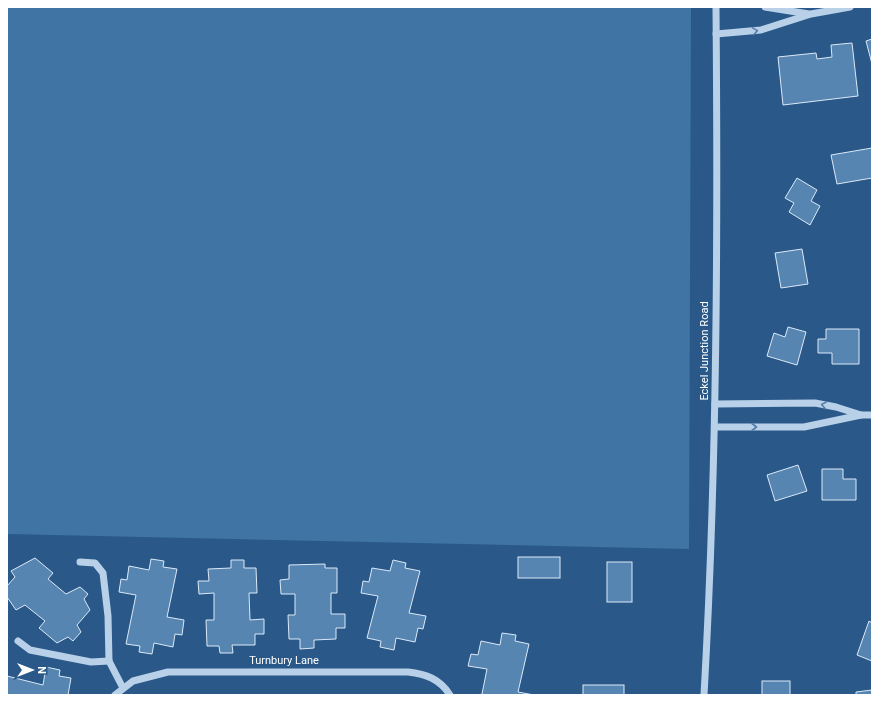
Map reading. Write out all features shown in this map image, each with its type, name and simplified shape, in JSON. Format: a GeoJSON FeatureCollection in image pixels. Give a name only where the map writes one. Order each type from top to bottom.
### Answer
{"type":"FeatureCollection","features":[{"type":"Feature","properties":{"kind":"street","name":"Eckel Junction Road"},"geometry":{"type":"LineString","coordinates":[[704,695],[712,553],[715,404],[716,7]]}},
{"type":"Feature","properties":{"kind":"street"},"geometry":{"type":"LineString","coordinates":[[765,7],[811,14]]}},
{"type":"Feature","properties":{"kind":"street"},"geometry":{"type":"LineString","coordinates":[[716,34],[761,30],[811,14],[850,7]]}},
{"type":"Feature","properties":{"kind":"street"},"geometry":{"type":"LineString","coordinates":[[715,404],[815,403],[836,407],[861,415]]}},
{"type":"Feature","properties":{"kind":"street"},"geometry":{"type":"LineString","coordinates":[[714,427],[804,427],[861,415],[872,415]]}},
{"type":"Feature","properties":{"kind":"street"},"geometry":{"type":"LineString","coordinates":[[80,562],[95,563],[103,573],[108,616],[109,661],[124,688]]}},
{"type":"Feature","properties":{"kind":"street"},"geometry":{"type":"LineString","coordinates":[[18,641],[30,650],[92,662],[109,661]]}},
{"type":"Feature","properties":{"kind":"street","name":"Turnbury Lane"},"geometry":{"type":"LineString","coordinates":[[115,695],[133,681],[144,676],[168,672],[408,672],[435,678],[445,686],[450,695]]}},
{"type":"Feature","properties":{"kind":"shaded area"},"geometry":{"type":"Polygon","coordinates":[[[7,7],[691,7],[689,549],[7,534],[7,7]]]}},
{"type":"Feature","properties":{"kind":"building"},"geometry":{"type":"Polygon","coordinates":[[[872,39],[872,64],[866,41],[872,39]]]}},
{"type":"Feature","properties":{"kind":"building"},"geometry":{"type":"Polygon","coordinates":[[[852,43],[858,96],[783,105],[778,57],[816,53],[817,59],[832,57],[831,45],[852,43]]]}},
{"type":"Feature","properties":{"kind":"building"},"geometry":{"type":"Polygon","coordinates":[[[872,148],[872,178],[837,184],[831,155],[872,148]]]}},
{"type":"Feature","properties":{"kind":"building"},"geometry":{"type":"Polygon","coordinates":[[[797,178],[817,190],[811,201],[820,206],[810,225],[789,212],[794,203],[785,198],[797,178]]]}},
{"type":"Feature","properties":{"kind":"building"},"geometry":{"type":"Polygon","coordinates":[[[802,249],[808,284],[781,288],[775,253],[802,249]]]}},
{"type":"Feature","properties":{"kind":"building"},"geometry":{"type":"Polygon","coordinates":[[[788,327],[806,332],[797,365],[767,356],[774,333],[785,337],[788,327]]]}},
{"type":"Feature","properties":{"kind":"building"},"geometry":{"type":"Polygon","coordinates":[[[826,329],[859,329],[859,364],[832,364],[832,353],[818,353],[818,339],[826,339],[826,329]]]}},
{"type":"Feature","properties":{"kind":"building"},"geometry":{"type":"Polygon","coordinates":[[[798,465],[807,491],[775,501],[767,475],[798,465]]]}},
{"type":"Feature","properties":{"kind":"building"},"geometry":{"type":"Polygon","coordinates":[[[822,469],[843,469],[843,479],[856,479],[856,500],[822,500],[822,469]]]}},
{"type":"Feature","properties":{"kind":"building"},"geometry":{"type":"Polygon","coordinates":[[[518,557],[560,557],[560,578],[518,578],[518,557]]]}},
{"type":"Feature","properties":{"kind":"building"},"geometry":{"type":"Polygon","coordinates":[[[35,558],[53,573],[48,579],[66,594],[80,587],[88,594],[84,599],[90,610],[77,625],[81,632],[73,641],[68,637],[57,643],[39,628],[45,621],[25,605],[16,610],[7,597],[7,586],[15,577],[11,571],[35,558]]]}},
{"type":"Feature","properties":{"kind":"building"},"geometry":{"type":"Polygon","coordinates":[[[151,559],[164,561],[163,567],[177,569],[167,617],[184,620],[182,635],[175,634],[173,647],[154,643],[152,654],[139,652],[140,646],[126,644],[136,595],[119,592],[121,579],[127,580],[129,566],[149,570],[151,559]]]}},
{"type":"Feature","properties":{"kind":"building"},"geometry":{"type":"Polygon","coordinates":[[[231,560],[244,560],[244,568],[256,568],[257,593],[249,593],[250,620],[264,619],[264,634],[255,634],[255,645],[232,645],[233,653],[220,653],[219,646],[207,646],[206,620],[214,620],[214,593],[199,594],[198,581],[209,581],[208,569],[231,568],[231,560]]]}},
{"type":"Feature","properties":{"kind":"building"},"geometry":{"type":"Polygon","coordinates":[[[393,560],[406,563],[405,568],[420,571],[409,613],[426,616],[423,629],[418,628],[415,642],[396,638],[394,650],[380,647],[381,641],[367,638],[378,596],[361,593],[363,581],[369,582],[372,568],[390,571],[393,560]]]}},
{"type":"Feature","properties":{"kind":"building"},"geometry":{"type":"Polygon","coordinates":[[[607,562],[632,562],[632,602],[607,602],[607,562]]]}},
{"type":"Feature","properties":{"kind":"building"},"geometry":{"type":"Polygon","coordinates":[[[325,564],[325,568],[337,568],[337,593],[331,593],[331,614],[345,614],[345,628],[336,628],[336,639],[314,640],[314,648],[300,649],[300,639],[289,639],[288,615],[295,615],[295,594],[281,594],[280,580],[289,579],[289,565],[325,564]]]}},
{"type":"Feature","properties":{"kind":"building"},"geometry":{"type":"Polygon","coordinates":[[[869,621],[872,623],[872,661],[857,655],[869,621]]]}},
{"type":"Feature","properties":{"kind":"building"},"geometry":{"type":"Polygon","coordinates":[[[502,633],[516,635],[515,641],[529,644],[518,692],[534,695],[480,695],[482,694],[487,669],[468,666],[471,654],[478,655],[481,641],[500,645],[502,633]]]}},
{"type":"Feature","properties":{"kind":"building"},"geometry":{"type":"Polygon","coordinates":[[[46,667],[60,670],[59,676],[71,678],[68,695],[7,695],[7,676],[43,685],[46,667]]]}},
{"type":"Feature","properties":{"kind":"building"},"geometry":{"type":"Polygon","coordinates":[[[762,681],[790,681],[790,695],[762,695],[762,681]]]}},
{"type":"Feature","properties":{"kind":"building"},"geometry":{"type":"Polygon","coordinates":[[[583,685],[624,685],[624,695],[583,695],[583,685]]]}},
{"type":"Feature","properties":{"kind":"building"},"geometry":{"type":"Polygon","coordinates":[[[872,690],[872,695],[856,695],[856,692],[872,690]]]}}]}
